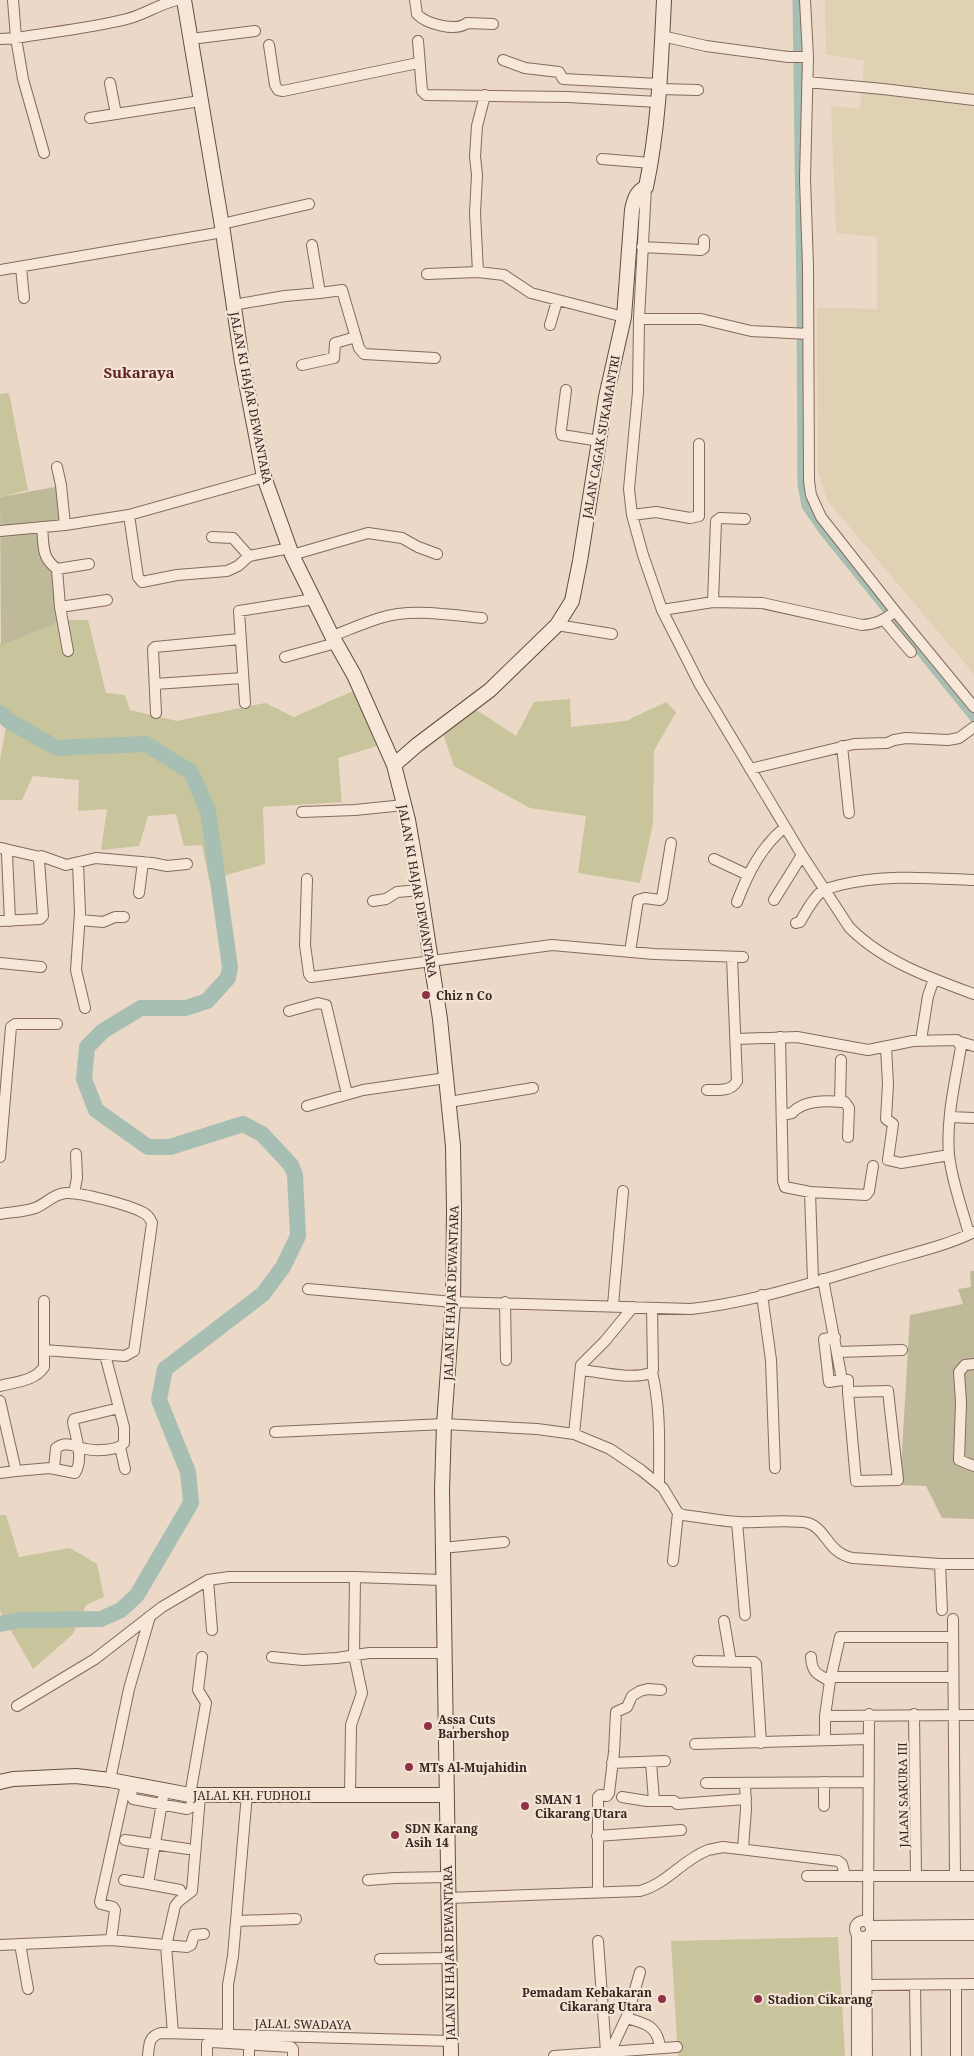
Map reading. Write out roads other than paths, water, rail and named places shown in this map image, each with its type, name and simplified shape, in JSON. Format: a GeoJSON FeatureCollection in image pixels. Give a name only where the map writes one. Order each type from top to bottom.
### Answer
{"type":"FeatureCollection","features":[{"type":"Feature","properties":{"kind":"main road","name":"JALAN KI HAJAR DEWANTARA"},"geometry":{"type":"LineString","coordinates":[[184,0],[233,305],[264,477],[291,551],[334,640],[358,684],[394,765],[404,805],[420,890],[440,1019],[453,1146],[454,1210],[452,1302],[444,1424],[442,1548],[451,2056]]}},
{"type":"Feature","properties":{"kind":"main road","name":"JALAN CAGAK SUKAMANTRI"},"geometry":{"type":"LineString","coordinates":[[394,765],[417,745],[490,690],[557,625],[569,608],[573,596],[606,397],[624,317],[632,210],[636,196],[641,189],[646,187],[651,163],[659,91],[664,0]]}},
{"type":"Feature","properties":{"kind":"main road","name":"JALAL KH. FUDHOLI"},"geometry":{"type":"LineString","coordinates":[[0,1782],[76,1776],[110,1780],[163,1797],[247,1794],[446,1795]]}},
{"type":"Feature","properties":{"kind":"street"},"geometry":{"type":"LineString","coordinates":[[13,0],[16,38],[23,80],[44,153]]}},
{"type":"Feature","properties":{"kind":"street"},"geometry":{"type":"LineString","coordinates":[[0,39],[16,38],[127,19],[151,10],[158,5],[177,0]]}},
{"type":"Feature","properties":{"kind":"street"},"geometry":{"type":"LineString","coordinates":[[415,0],[417,14],[425,21],[453,27],[464,26],[467,23],[493,24]]}},
{"type":"Feature","properties":{"kind":"street"},"geometry":{"type":"LineString","coordinates":[[805,0],[807,82],[803,334],[811,495],[822,517],[911,652]]}},
{"type":"Feature","properties":{"kind":"street"},"geometry":{"type":"LineString","coordinates":[[191,38],[255,31]]}},
{"type":"Feature","properties":{"kind":"street"},"geometry":{"type":"LineString","coordinates":[[662,36],[706,46],[791,57],[806,56]]}},
{"type":"Feature","properties":{"kind":"street"},"geometry":{"type":"LineString","coordinates":[[418,41],[418,63],[422,91],[426,95],[698,90]]}},
{"type":"Feature","properties":{"kind":"street"},"geometry":{"type":"LineString","coordinates":[[269,45],[275,85],[278,90],[283,91],[418,63]]}},
{"type":"Feature","properties":{"kind":"street"},"geometry":{"type":"LineString","coordinates":[[503,60],[525,68],[559,72],[564,79],[659,91]]}},
{"type":"Feature","properties":{"kind":"street"},"geometry":{"type":"LineString","coordinates":[[807,82],[974,100]]}},
{"type":"Feature","properties":{"kind":"street"},"geometry":{"type":"LineString","coordinates":[[110,83],[116,114]]}},
{"type":"Feature","properties":{"kind":"street"},"geometry":{"type":"LineString","coordinates":[[478,272],[475,156],[477,126],[485,95]]}},
{"type":"Feature","properties":{"kind":"street"},"geometry":{"type":"LineString","coordinates":[[90,118],[200,101]]}},
{"type":"Feature","properties":{"kind":"street"},"geometry":{"type":"LineString","coordinates":[[602,160],[651,163]]}},
{"type":"Feature","properties":{"kind":"street"},"geometry":{"type":"LineString","coordinates":[[646,187],[638,320],[638,392],[629,489],[632,515],[643,555],[662,610],[700,685],[802,855],[849,927],[881,954],[934,979],[974,994]]}},
{"type":"Feature","properties":{"kind":"street"},"geometry":{"type":"LineString","coordinates":[[0,270],[222,228],[309,204]]}},
{"type":"Feature","properties":{"kind":"street"},"geometry":{"type":"LineString","coordinates":[[642,247],[701,250],[704,248],[704,240]]}},
{"type":"Feature","properties":{"kind":"street"},"geometry":{"type":"LineString","coordinates":[[312,245],[320,293]]}},
{"type":"Feature","properties":{"kind":"street"},"geometry":{"type":"LineString","coordinates":[[21,267],[24,298]]}},
{"type":"Feature","properties":{"kind":"street"},"geometry":{"type":"LineString","coordinates":[[428,274],[478,272],[504,275],[531,294],[624,317]]}},
{"type":"Feature","properties":{"kind":"street"},"geometry":{"type":"LineString","coordinates":[[233,305],[285,296],[342,290],[359,348],[364,354],[435,358]]}},
{"type":"Feature","properties":{"kind":"street"},"geometry":{"type":"LineString","coordinates":[[550,325],[558,301]]}},
{"type":"Feature","properties":{"kind":"street"},"geometry":{"type":"LineString","coordinates":[[638,320],[702,319],[751,331],[803,334]]}},
{"type":"Feature","properties":{"kind":"street"},"geometry":{"type":"LineString","coordinates":[[302,365],[334,358],[335,343],[356,337]]}},
{"type":"Feature","properties":{"kind":"street"},"geometry":{"type":"LineString","coordinates":[[566,390],[562,435],[600,441]]}},
{"type":"Feature","properties":{"kind":"street"},"geometry":{"type":"LineString","coordinates":[[632,515],[656,512],[690,518],[699,516],[699,444]]}},
{"type":"Feature","properties":{"kind":"street"},"geometry":{"type":"LineString","coordinates":[[57,467],[61,485],[65,525]]}},
{"type":"Feature","properties":{"kind":"street"},"geometry":{"type":"LineString","coordinates":[[0,531],[65,525],[129,515],[264,477]]}},
{"type":"Feature","properties":{"kind":"street"},"geometry":{"type":"LineString","coordinates":[[129,515],[138,577],[142,582],[177,575],[227,570],[238,566],[249,556],[291,551],[368,533],[402,538],[418,547],[437,554]]}},
{"type":"Feature","properties":{"kind":"street"},"geometry":{"type":"LineString","coordinates":[[713,602],[716,521],[720,518],[745,519]]}},
{"type":"Feature","properties":{"kind":"street"},"geometry":{"type":"LineString","coordinates":[[42,527],[48,562],[57,569],[89,564]]}},
{"type":"Feature","properties":{"kind":"street"},"geometry":{"type":"LineString","coordinates":[[212,537],[233,538],[249,556]]}},
{"type":"Feature","properties":{"kind":"street"},"geometry":{"type":"LineString","coordinates":[[57,569],[60,607],[68,651]]}},
{"type":"Feature","properties":{"kind":"street"},"geometry":{"type":"LineString","coordinates":[[245,703],[239,611],[242,609],[314,599]]}},
{"type":"Feature","properties":{"kind":"street"},"geometry":{"type":"LineString","coordinates":[[60,607],[107,600]]}},
{"type":"Feature","properties":{"kind":"street"},"geometry":{"type":"LineString","coordinates":[[662,610],[713,602],[762,603],[862,625],[872,624],[889,616]]}},
{"type":"Feature","properties":{"kind":"street"},"geometry":{"type":"LineString","coordinates":[[285,657],[334,640],[381,618],[394,615],[432,614],[482,618]]}},
{"type":"Feature","properties":{"kind":"street"},"geometry":{"type":"LineString","coordinates":[[889,616],[974,707]]}},
{"type":"Feature","properties":{"kind":"street"},"geometry":{"type":"LineString","coordinates":[[557,625],[612,634]]}},
{"type":"Feature","properties":{"kind":"street"},"geometry":{"type":"LineString","coordinates":[[156,712],[154,646],[240,639]]}},
{"type":"Feature","properties":{"kind":"street"},"geometry":{"type":"LineString","coordinates":[[154,684],[243,678]]}},
{"type":"Feature","properties":{"kind":"street"},"geometry":{"type":"LineString","coordinates":[[750,769],[842,746],[864,743],[887,743],[906,738],[948,740],[958,738],[974,728]]}},
{"type":"Feature","properties":{"kind":"street"},"geometry":{"type":"LineString","coordinates":[[842,746],[849,813]]}},
{"type":"Feature","properties":{"kind":"street"},"geometry":{"type":"LineString","coordinates":[[302,812],[354,810],[404,805]]}},
{"type":"Feature","properties":{"kind":"street"},"geometry":{"type":"LineString","coordinates":[[737,902],[756,860],[785,827]]}},
{"type":"Feature","properties":{"kind":"street"},"geometry":{"type":"LineString","coordinates":[[630,952],[638,900],[645,898],[660,900],[662,898],[671,843]]}},
{"type":"Feature","properties":{"kind":"street"},"geometry":{"type":"LineString","coordinates":[[2,848],[7,854],[5,921],[40,919],[44,916],[40,857]]}},
{"type":"Feature","properties":{"kind":"street"},"geometry":{"type":"LineString","coordinates":[[2,848],[40,857],[44,856],[66,865],[96,858],[167,866],[187,864]]}},
{"type":"Feature","properties":{"kind":"street"},"geometry":{"type":"LineString","coordinates":[[774,900],[802,855]]}},
{"type":"Feature","properties":{"kind":"street"},"geometry":{"type":"LineString","coordinates":[[714,859],[748,875]]}},
{"type":"Feature","properties":{"kind":"street"},"geometry":{"type":"LineString","coordinates":[[139,893],[143,862]]}},
{"type":"Feature","properties":{"kind":"street"},"geometry":{"type":"LineString","coordinates":[[78,863],[80,920],[76,970],[85,1008]]}},
{"type":"Feature","properties":{"kind":"street"},"geometry":{"type":"LineString","coordinates":[[796,923],[800,922],[813,900],[824,890],[848,884],[890,878],[922,877],[974,880]]}},
{"type":"Feature","properties":{"kind":"street"},"geometry":{"type":"LineString","coordinates":[[307,879],[305,945],[311,977],[552,945],[630,952],[738,957],[736,1039],[738,1076],[736,1084],[727,1089],[707,1090]]}},
{"type":"Feature","properties":{"kind":"street"},"geometry":{"type":"LineString","coordinates":[[373,901],[386,899],[400,892],[420,890]]}},
{"type":"Feature","properties":{"kind":"street"},"geometry":{"type":"LineString","coordinates":[[80,920],[103,922],[114,917],[124,917]]}},
{"type":"Feature","properties":{"kind":"street"},"geometry":{"type":"LineString","coordinates":[[0,963],[41,966]]}},
{"type":"Feature","properties":{"kind":"street"},"geometry":{"type":"LineString","coordinates":[[921,1040],[928,996],[934,979]]}},
{"type":"Feature","properties":{"kind":"street"},"geometry":{"type":"LineString","coordinates":[[289,1011],[318,1003],[326,1005],[347,1094]]}},
{"type":"Feature","properties":{"kind":"street"},"geometry":{"type":"LineString","coordinates":[[0,1157],[11,1027],[15,1024],[57,1024]]}},
{"type":"Feature","properties":{"kind":"street"},"geometry":{"type":"LineString","coordinates":[[780,1038],[784,1185],[788,1188],[810,1192],[869,1194],[873,1166]]}},
{"type":"Feature","properties":{"kind":"street"},"geometry":{"type":"LineString","coordinates":[[736,1039],[797,1038],[868,1050],[921,1040],[952,1039],[974,1046]]}},
{"type":"Feature","properties":{"kind":"street"},"geometry":{"type":"LineString","coordinates":[[308,1289],[452,1302],[613,1305],[652,1308],[706,1307],[762,1295],[941,1245],[971,1233],[952,1173],[949,1155],[950,1117],[961,1047],[960,1042]]}},
{"type":"Feature","properties":{"kind":"street"},"geometry":{"type":"LineString","coordinates":[[886,1047],[888,1084],[886,1118],[893,1124],[888,1160],[901,1164],[949,1155]]}},
{"type":"Feature","properties":{"kind":"street"},"geometry":{"type":"LineString","coordinates":[[840,1102],[841,1060]]}},
{"type":"Feature","properties":{"kind":"street"},"geometry":{"type":"LineString","coordinates":[[307,1106],[347,1094],[384,1086],[446,1078]]}},
{"type":"Feature","properties":{"kind":"street"},"geometry":{"type":"LineString","coordinates":[[448,1102],[533,1088]]}},
{"type":"Feature","properties":{"kind":"street"},"geometry":{"type":"LineString","coordinates":[[782,1115],[792,1113],[803,1105],[825,1101],[848,1104],[848,1137]]}},
{"type":"Feature","properties":{"kind":"street"},"geometry":{"type":"LineString","coordinates":[[950,1117],[974,1118]]}},
{"type":"Feature","properties":{"kind":"street"},"geometry":{"type":"LineString","coordinates":[[74,1193],[77,1178],[76,1154]]}},
{"type":"Feature","properties":{"kind":"street"},"geometry":{"type":"LineString","coordinates":[[613,1305],[623,1191]]}},
{"type":"Feature","properties":{"kind":"street"},"geometry":{"type":"LineString","coordinates":[[810,1192],[818,1280],[835,1337],[842,1380]]}},
{"type":"Feature","properties":{"kind":"street"},"geometry":{"type":"LineString","coordinates":[[0,1214],[33,1209],[57,1195],[74,1193],[142,1212],[150,1217],[152,1223],[134,1351],[128,1356],[44,1350]]}},
{"type":"Feature","properties":{"kind":"street"},"geometry":{"type":"LineString","coordinates":[[762,1295],[771,1360],[775,1468]]}},
{"type":"Feature","properties":{"kind":"street"},"geometry":{"type":"LineString","coordinates":[[0,1386],[38,1375],[44,1367],[44,1301]]}},
{"type":"Feature","properties":{"kind":"street"},"geometry":{"type":"LineString","coordinates":[[505,1302],[506,1360]]}},
{"type":"Feature","properties":{"kind":"street"},"geometry":{"type":"LineString","coordinates":[[574,1434],[582,1362],[605,1340],[633,1307]]}},
{"type":"Feature","properties":{"kind":"street"},"geometry":{"type":"LineString","coordinates":[[652,1308],[652,1372],[657,1394],[660,1426],[659,1484]]}},
{"type":"Feature","properties":{"kind":"street"},"geometry":{"type":"LineString","coordinates":[[835,1337],[824,1339],[829,1382],[848,1380],[848,1392],[856,1481],[898,1480],[888,1391],[848,1392]]}},
{"type":"Feature","properties":{"kind":"street"},"geometry":{"type":"LineString","coordinates":[[838,1352],[902,1350]]}},
{"type":"Feature","properties":{"kind":"street"},"geometry":{"type":"LineString","coordinates":[[54,1469],[57,1446],[69,1443],[92,1450],[120,1447],[124,1443],[125,1439],[119,1408],[105,1354]]}},
{"type":"Feature","properties":{"kind":"street"},"geometry":{"type":"LineString","coordinates":[[974,1364],[962,1367],[958,1372],[961,1402],[960,1460],[974,1466]]}},
{"type":"Feature","properties":{"kind":"street"},"geometry":{"type":"LineString","coordinates":[[581,1370],[616,1373],[622,1376],[642,1376],[652,1372]]}},
{"type":"Feature","properties":{"kind":"street"},"geometry":{"type":"LineString","coordinates":[[0,1402],[16,1471]]}},
{"type":"Feature","properties":{"kind":"street"},"geometry":{"type":"LineString","coordinates":[[0,1473],[44,1468],[75,1474],[78,1468],[78,1446],[74,1419],[119,1408]]}},
{"type":"Feature","properties":{"kind":"street"},"geometry":{"type":"LineString","coordinates":[[275,1432],[444,1424],[555,1430],[574,1434],[610,1448],[666,1491],[678,1513],[673,1561]]}},
{"type":"Feature","properties":{"kind":"street"},"geometry":{"type":"LineString","coordinates":[[120,1447],[126,1469]]}},
{"type":"Feature","properties":{"kind":"street"},"geometry":{"type":"LineString","coordinates":[[678,1513],[738,1522],[808,1523],[820,1532],[842,1556],[940,1564],[974,1564]]}},
{"type":"Feature","properties":{"kind":"street"},"geometry":{"type":"LineString","coordinates":[[738,1522],[745,1615]]}},
{"type":"Feature","properties":{"kind":"street"},"geometry":{"type":"LineString","coordinates":[[442,1548],[504,1542]]}},
{"type":"Feature","properties":{"kind":"street"},"geometry":{"type":"LineString","coordinates":[[940,1564],[942,1610]]}},
{"type":"Feature","properties":{"kind":"street"},"geometry":{"type":"LineString","coordinates":[[17,1706],[95,1659],[150,1616],[208,1580],[229,1577],[355,1577],[442,1580]]}},
{"type":"Feature","properties":{"kind":"street"},"geometry":{"type":"LineString","coordinates":[[350,1794],[351,1725],[362,1693],[354,1655],[355,1577]]}},
{"type":"Feature","properties":{"kind":"street"},"geometry":{"type":"LineString","coordinates":[[208,1580],[212,1630]]}},
{"type":"Feature","properties":{"kind":"street"},"geometry":{"type":"LineString","coordinates":[[110,1780],[129,1689],[150,1616]]}},
{"type":"Feature","properties":{"kind":"street"},"geometry":{"type":"LineString","coordinates":[[953,1619],[955,1876]]}},
{"type":"Feature","properties":{"kind":"street"},"geometry":{"type":"LineString","coordinates":[[724,1621],[731,1662]]}},
{"type":"Feature","properties":{"kind":"street"},"geometry":{"type":"LineString","coordinates":[[825,1740],[825,1716],[830,1679],[840,1637],[953,1637]]}},
{"type":"Feature","properties":{"kind":"street"},"geometry":{"type":"LineString","coordinates":[[272,1657],[303,1660],[392,1652],[444,1653]]}},
{"type":"Feature","properties":{"kind":"street"},"geometry":{"type":"LineString","coordinates":[[173,2033],[166,1946],[175,1906],[192,1891],[194,1795],[206,1703],[198,1690],[202,1657]]}},
{"type":"Feature","properties":{"kind":"street"},"geometry":{"type":"LineString","coordinates":[[811,1657],[814,1672],[830,1679],[953,1677]]}},
{"type":"Feature","properties":{"kind":"street"},"geometry":{"type":"LineString","coordinates":[[698,1661],[754,1662],[756,1664],[760,1742]]}},
{"type":"Feature","properties":{"kind":"street"},"geometry":{"type":"LineString","coordinates":[[598,1892],[598,1797],[600,1795],[608,1795],[616,1712],[627,1706],[632,1696],[640,1690],[661,1690]]}},
{"type":"Feature","properties":{"kind":"street"},"geometry":{"type":"LineString","coordinates":[[825,1716],[869,1714],[974,1715]]}},
{"type":"Feature","properties":{"kind":"street"},"geometry":{"type":"LineString","coordinates":[[857,2056],[868,1876],[869,1714]]}},
{"type":"Feature","properties":{"kind":"street","name":"JALAN SAKURA III"},"geometry":{"type":"LineString","coordinates":[[914,1714],[916,1876]]}},
{"type":"Feature","properties":{"kind":"street"},"geometry":{"type":"LineString","coordinates":[[695,1744],[869,1739]]}},
{"type":"Feature","properties":{"kind":"street"},"geometry":{"type":"LineString","coordinates":[[612,1763],[665,1761]]}},
{"type":"Feature","properties":{"kind":"street"},"geometry":{"type":"LineString","coordinates":[[652,1762],[654,1801]]}},
{"type":"Feature","properties":{"kind":"street"},"geometry":{"type":"LineString","coordinates":[[824,1782],[824,1806]]}},
{"type":"Feature","properties":{"kind":"street"},"geometry":{"type":"LineString","coordinates":[[706,1783],[869,1782]]}},
{"type":"Feature","properties":{"kind":"street"},"geometry":{"type":"LineString","coordinates":[[743,1849],[745,1783]]}},
{"type":"Feature","properties":{"kind":"street"},"geometry":{"type":"LineString","coordinates":[[111,1940],[115,1910],[113,1907],[100,1902],[129,1785]]}},
{"type":"Feature","properties":{"kind":"street"},"geometry":{"type":"LineString","coordinates":[[228,2035],[228,1985],[236,1921],[247,1794]]}},
{"type":"Feature","properties":{"kind":"street"},"geometry":{"type":"LineString","coordinates":[[148,1884],[163,1797]]}},
{"type":"Feature","properties":{"kind":"street"},"geometry":{"type":"LineString","coordinates":[[622,1797],[674,1802],[677,1804],[746,1799]]}},
{"type":"Feature","properties":{"kind":"street"},"geometry":{"type":"LineString","coordinates":[[597,1836],[681,1830]]}},
{"type":"Feature","properties":{"kind":"street"},"geometry":{"type":"LineString","coordinates":[[126,1840],[188,1849]]}},
{"type":"Feature","properties":{"kind":"street"},"geometry":{"type":"LineString","coordinates":[[448,1898],[640,1891],[653,1888],[708,1850],[723,1847],[838,1861],[842,1864],[845,1876]]}},
{"type":"Feature","properties":{"kind":"street"},"geometry":{"type":"LineString","coordinates":[[807,1876],[974,1876]]}},
{"type":"Feature","properties":{"kind":"street"},"geometry":{"type":"LineString","coordinates":[[368,1880],[448,1877]]}},
{"type":"Feature","properties":{"kind":"street"},"geometry":{"type":"LineString","coordinates":[[124,1880],[180,1890]]}},
{"type":"Feature","properties":{"kind":"street"},"geometry":{"type":"LineString","coordinates":[[236,1921],[296,1919]]}},
{"type":"Feature","properties":{"kind":"street"},"geometry":{"type":"LineString","coordinates":[[866,1931],[974,1924]]}},
{"type":"Feature","properties":{"kind":"street"},"geometry":{"type":"LineString","coordinates":[[866,1931],[974,1934]]}},
{"type":"Feature","properties":{"kind":"street"},"geometry":{"type":"LineString","coordinates":[[866,1931],[868,1985],[867,2056]]}},
{"type":"Feature","properties":{"kind":"street"},"geometry":{"type":"LineString","coordinates":[[0,1945],[111,1940],[166,1946],[190,1946],[194,1935],[204,1934]]}},
{"type":"Feature","properties":{"kind":"street"},"geometry":{"type":"LineString","coordinates":[[598,1941],[608,2052]]}},
{"type":"Feature","properties":{"kind":"street"},"geometry":{"type":"LineString","coordinates":[[20,1944],[28,1989]]}},
{"type":"Feature","properties":{"kind":"street"},"geometry":{"type":"LineString","coordinates":[[380,1959],[449,1958]]}},
{"type":"Feature","properties":{"kind":"street"},"geometry":{"type":"LineString","coordinates":[[608,2052],[626,2018],[640,1972]]}},
{"type":"Feature","properties":{"kind":"street"},"geometry":{"type":"LineString","coordinates":[[868,1985],[974,1984]]}},
{"type":"Feature","properties":{"kind":"street"},"geometry":{"type":"LineString","coordinates":[[915,1985],[916,2056]]}},
{"type":"Feature","properties":{"kind":"street"},"geometry":{"type":"LineString","coordinates":[[956,1985],[956,2056]]}},
{"type":"Feature","properties":{"kind":"street"},"geometry":{"type":"LineString","coordinates":[[626,2018],[651,2027],[657,2033],[658,2051]]}},
{"type":"Feature","properties":{"kind":"street","name":"JALAL SWADAYA"},"geometry":{"type":"LineString","coordinates":[[148,2056],[149,2042],[154,2035],[173,2033],[451,2041]]}},
{"type":"Feature","properties":{"kind":"street"},"geometry":{"type":"LineString","coordinates":[[207,2056],[209,2043],[291,2047],[293,2049],[293,2056]]}},
{"type":"Feature","properties":{"kind":"street"},"geometry":{"type":"LineString","coordinates":[[248,2056],[249,2044]]}},
{"type":"Feature","properties":{"kind":"street"},"geometry":{"type":"LineString","coordinates":[[554,2056],[658,2051],[677,2047]]}},
{"type":"Feature","properties":{"kind":"waterway"},"geometry":{"type":"LineString","coordinates":[[797,0],[802,485],[806,506],[824,532],[974,718]]}},
{"type":"Feature","properties":{"kind":"waterway"},"geometry":{"type":"LineString","coordinates":[[0,713],[9,721],[57,748],[146,744],[191,772],[208,811],[230,967],[228,978],[207,1001],[186,1008],[141,1008],[103,1031],[87,1047],[84,1079],[96,1110],[148,1147],[170,1147],[243,1124],[262,1134],[291,1165],[295,1175],[298,1236],[283,1267],[263,1294],[165,1369],[159,1400],[188,1472],[191,1503],[137,1595],[121,1610],[101,1619],[22,1620],[0,1624]]}},
{"type":"Feature","properties":{"kind":"place","name":"Chiz n Co"},"geometry":{"type":"Point","coordinates":[426,995]}},
{"type":"Feature","properties":{"kind":"place","name":"Assa Cuts Barbershop"},"geometry":{"type":"Point","coordinates":[428,1726]}},
{"type":"Feature","properties":{"kind":"place","name":"MTs Al-Mujahidin"},"geometry":{"type":"Point","coordinates":[409,1767]}},
{"type":"Feature","properties":{"kind":"place","name":"SMAN 1 Cikarang Utara"},"geometry":{"type":"Point","coordinates":[525,1806]}},
{"type":"Feature","properties":{"kind":"place","name":"SDN Karang Asih 14"},"geometry":{"type":"Point","coordinates":[395,1835]}},
{"type":"Feature","properties":{"kind":"place","name":"Pemadam Kebakaran Cikarang Utara"},"geometry":{"type":"Point","coordinates":[662,1999]}},
{"type":"Feature","properties":{"kind":"place","name":"Stadion Cikarang"},"geometry":{"type":"Point","coordinates":[758,1999]}},
{"type":"Feature","properties":{"kind":"district","name":"Sukaraya"},"geometry":{"type":"Point","coordinates":[139,372]}}]}
